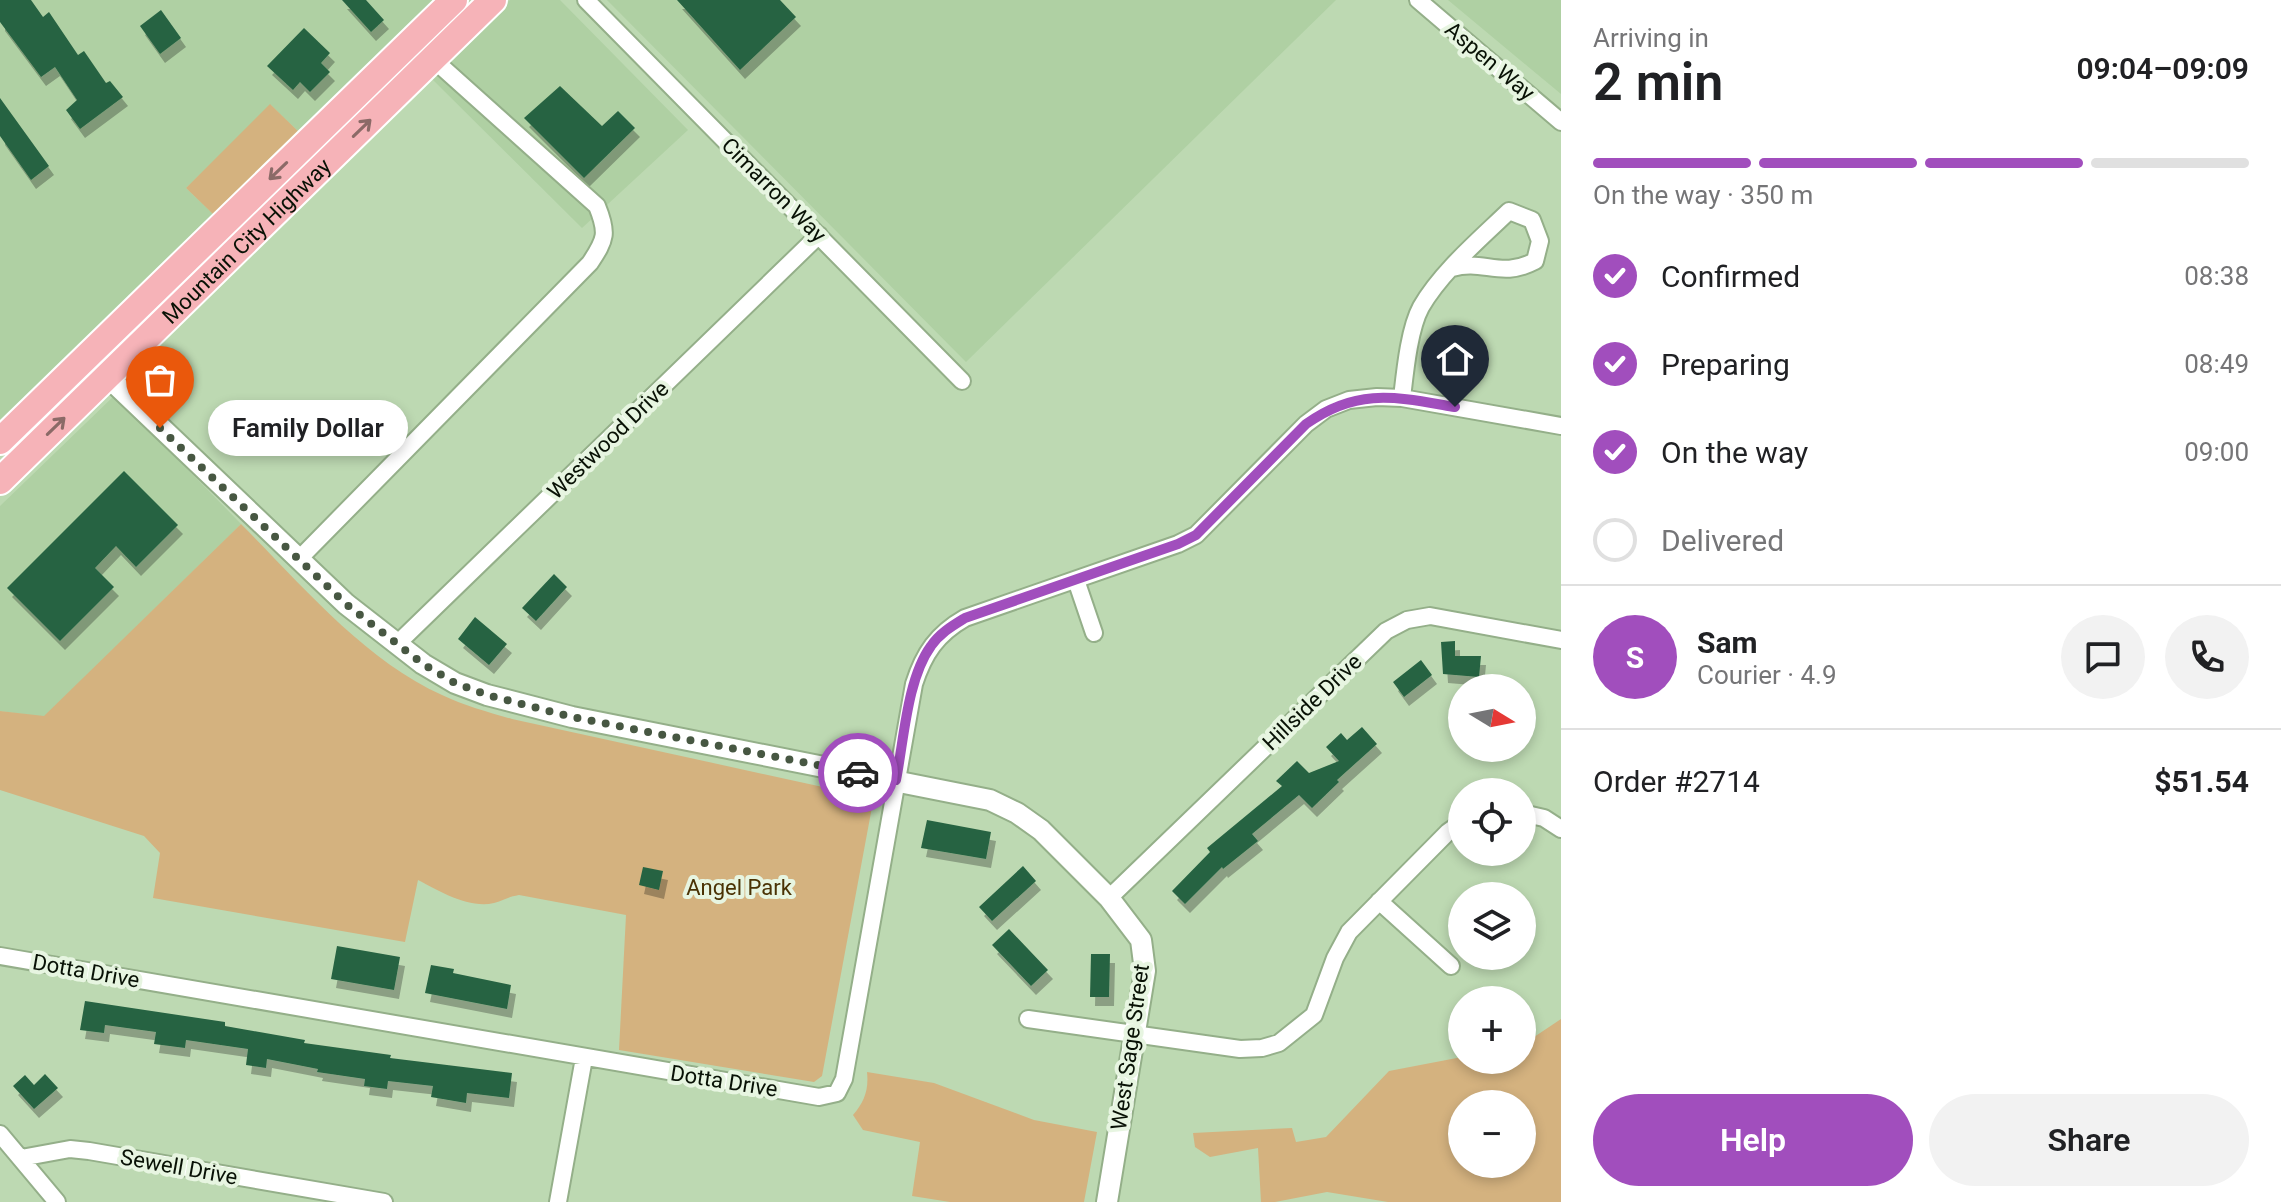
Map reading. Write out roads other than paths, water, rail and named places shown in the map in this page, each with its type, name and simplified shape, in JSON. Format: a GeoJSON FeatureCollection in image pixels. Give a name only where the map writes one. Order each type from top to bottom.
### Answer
{"type":"FeatureCollection","features":[{"type":"Feature","properties":{"kind":"main road","name":"Mountain City Highway"},"geometry":{"type":"LineString","coordinates":[[0,441],[454,0]]}},
{"type":"Feature","properties":{"kind":"main road","name":"Mountain City Highway"},"geometry":{"type":"LineString","coordinates":[[0,481],[493,0]]}},
{"type":"Feature","properties":{"kind":"street","name":"Cimarron Way"},"geometry":{"type":"LineString","coordinates":[[586,0],[962,381]]}},
{"type":"Feature","properties":{"kind":"street","name":"Aspen Way"},"geometry":{"type":"LineString","coordinates":[[1418,0],[1561,122]]}},
{"type":"Feature","properties":{"kind":"street"},"geometry":{"type":"LineString","coordinates":[[298,560],[590,263],[603,244],[604,224],[597,206],[433,59]]}},
{"type":"Feature","properties":{"kind":"street"},"geometry":{"type":"LineString","coordinates":[[1402,398],[1420,308],[1463,254],[1509,211],[1532,220],[1540,241],[1535,261],[1521,268],[1495,270],[1469,263],[1452,268]]}},
{"type":"Feature","properties":{"kind":"street","name":"Westwood Drive"},"geometry":{"type":"LineString","coordinates":[[397,644],[819,235]]}},
{"type":"Feature","properties":{"kind":"street","name":"West Sage Street"},"geometry":{"type":"LineString","coordinates":[[87,357],[346,604],[397,644],[455,683],[531,707],[990,800],[1017,813],[1041,830],[1109,898],[1141,940],[1145,971],[1107,1202]]}},
{"type":"Feature","properties":{"kind":"street","name":"Dotta Drive"},"geometry":{"type":"LineString","coordinates":[[0,956],[819,1097],[837,1093],[844,1079],[914,684],[920,665],[946,629],[965,618],[1196,535],[1306,424],[1326,409],[1349,400],[1402,398],[1561,426]]}},
{"type":"Feature","properties":{"kind":"street"},"geometry":{"type":"LineString","coordinates":[[1076,580],[1094,633]]}},
{"type":"Feature","properties":{"kind":"street","name":"Hillside Drive"},"geometry":{"type":"LineString","coordinates":[[1109,898],[1386,631],[1407,620],[1430,616],[1561,640]]}},
{"type":"Feature","properties":{"kind":"street"},"geometry":{"type":"LineString","coordinates":[[1536,816],[1561,829]]}},
{"type":"Feature","properties":{"kind":"street"},"geometry":{"type":"LineString","coordinates":[[1028,1019],[1240,1049],[1279,1043],[1314,1015],[1335,958],[1349,932],[1448,832]]}},
{"type":"Feature","properties":{"kind":"street"},"geometry":{"type":"LineString","coordinates":[[1379,901],[1448,963]]}},
{"type":"Feature","properties":{"kind":"street"},"geometry":{"type":"LineString","coordinates":[[558,1202],[584,1058]]}},
{"type":"Feature","properties":{"kind":"street"},"geometry":{"type":"LineString","coordinates":[[0,1134],[57,1202]]}},
{"type":"Feature","properties":{"kind":"street","name":"Sewell Drive"},"geometry":{"type":"LineString","coordinates":[[21,1158],[70,1149],[89,1151],[384,1202]]}},
{"type":"Feature","properties":{"kind":"place","name":"Family Dollar"},"geometry":{"type":"Point","coordinates":[160,428]}},
{"type":"Feature","properties":{"kind":"park label","name":"Angel Park"},"geometry":{"type":"Point","coordinates":[739,887]}}]}
